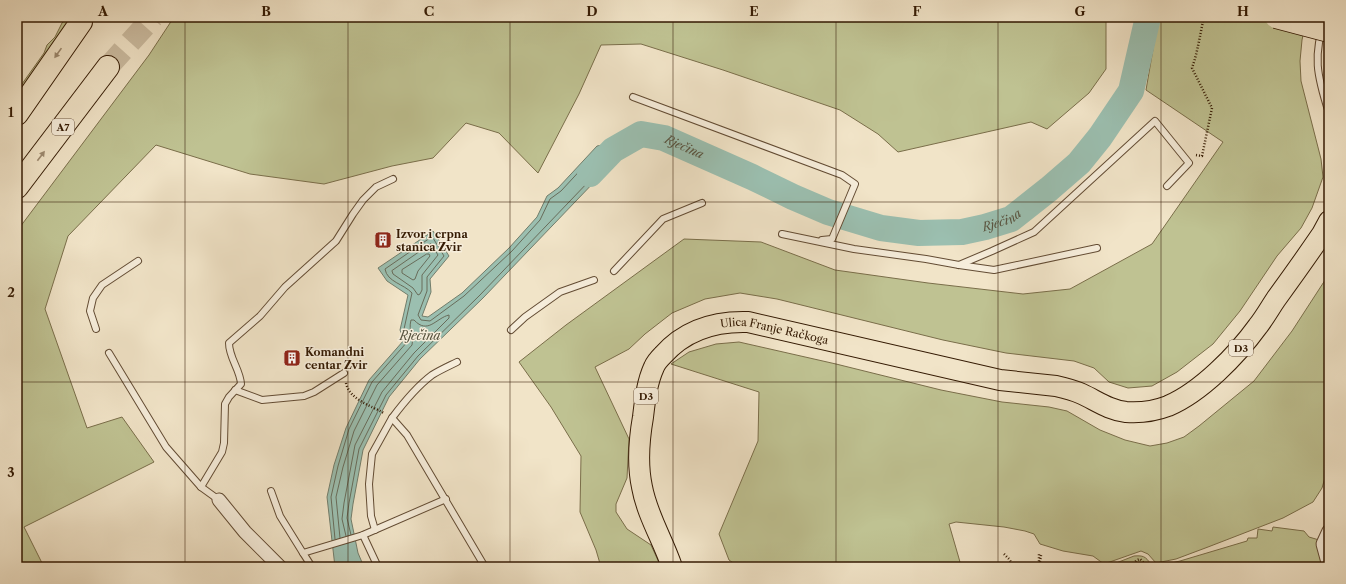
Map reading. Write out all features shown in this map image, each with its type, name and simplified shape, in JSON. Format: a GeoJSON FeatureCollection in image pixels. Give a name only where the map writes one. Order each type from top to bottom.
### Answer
{"type":"FeatureCollection","features":[{"type":"Feature","properties":{"kind":"highway"},"geometry":{"type":"LineString","coordinates":[[1276,17],[1329,31]]}},
{"type":"Feature","properties":{"kind":"highway"},"geometry":{"type":"LineString","coordinates":[[17,114],[81,22]]}},
{"type":"Feature","properties":{"kind":"highway","name":"A7"},"geometry":{"type":"LineString","coordinates":[[17,187],[108,67]]}},
{"type":"Feature","properties":{"kind":"main road","name":"Ulica Franje Račkoga"},"geometry":{"type":"LineString","coordinates":[[672,567],[667,551],[651,516],[642,488],[639,462],[641,431],[647,387],[654,366],[678,340],[705,327],[732,321],[756,323],[1000,380],[1060,387],[1082,394],[1108,408],[1122,411],[1137,412],[1159,409],[1170,405],[1207,381],[1233,357],[1258,326],[1322,234],[1329,221]]}},
{"type":"Feature","properties":{"kind":"street"},"geometry":{"type":"LineString","coordinates":[[219,500],[245,532],[280,567]]}},
{"type":"Feature","properties":{"kind":"street"},"geometry":{"type":"LineString","coordinates":[[1329,531],[1323,544],[1329,566]]}},
{"type":"Feature","properties":{"kind":"lane"},"geometry":{"type":"LineString","coordinates":[[1326,17],[1318,47],[1317,67],[1329,112]]}},
{"type":"Feature","properties":{"kind":"lane"},"geometry":{"type":"LineString","coordinates":[[633,97],[842,175],[855,184],[832,239],[815,240]]}},
{"type":"Feature","properties":{"kind":"lane"},"geometry":{"type":"LineString","coordinates":[[959,265],[1034,232],[1155,121],[1189,163],[1167,186]]}},
{"type":"Feature","properties":{"kind":"lane"},"geometry":{"type":"LineString","coordinates":[[202,487],[222,452],[224,443],[225,404],[241,384],[240,377],[229,350],[229,343],[260,316],[285,287],[336,241],[363,200],[376,187],[393,179]]}},
{"type":"Feature","properties":{"kind":"lane"},"geometry":{"type":"LineString","coordinates":[[614,271],[663,219],[702,203]]}},
{"type":"Feature","properties":{"kind":"lane"},"geometry":{"type":"LineString","coordinates":[[782,234],[854,249],[994,270],[1097,248]]}},
{"type":"Feature","properties":{"kind":"lane"},"geometry":{"type":"LineString","coordinates":[[96,329],[90,311],[93,298],[102,285],[138,261]]}},
{"type":"Feature","properties":{"kind":"lane"},"geometry":{"type":"LineString","coordinates":[[511,330],[525,317],[560,292],[594,280]]}},
{"type":"Feature","properties":{"kind":"lane"},"geometry":{"type":"LineString","coordinates":[[109,353],[166,446],[202,487],[219,500]]}},
{"type":"Feature","properties":{"kind":"lane"},"geometry":{"type":"LineString","coordinates":[[375,530],[371,516],[369,484],[372,454],[392,418],[403,403],[420,385],[434,374],[457,362]]}},
{"type":"Feature","properties":{"kind":"lane"},"geometry":{"type":"LineString","coordinates":[[235,390],[262,400],[304,396],[314,392],[344,374]]}},
{"type":"Feature","properties":{"kind":"lane"},"geometry":{"type":"LineString","coordinates":[[392,418],[407,435],[485,567]]}},
{"type":"Feature","properties":{"kind":"lane"},"geometry":{"type":"LineString","coordinates":[[271,491],[280,516],[302,554],[312,567]]}},
{"type":"Feature","properties":{"kind":"lane"},"geometry":{"type":"LineString","coordinates":[[302,554],[363,535],[446,499]]}},
{"type":"Feature","properties":{"kind":"lane"},"geometry":{"type":"LineString","coordinates":[[363,535],[378,567]]}},
{"type":"Feature","properties":{"kind":"path"},"geometry":{"type":"LineString","coordinates":[[1202,156],[1212,108],[1192,68],[1198,51],[1204,17]]}},
{"type":"Feature","properties":{"kind":"path"},"geometry":{"type":"LineString","coordinates":[[344,374],[346,386],[354,397],[392,418]]}},
{"type":"Feature","properties":{"kind":"path"},"geometry":{"type":"LineString","coordinates":[[1004,554],[1014,567]]}},
{"type":"Feature","properties":{"kind":"path"},"geometry":{"type":"LineString","coordinates":[[1038,566],[1040,554]]}},
{"type":"Feature","properties":{"kind":"path"},"geometry":{"type":"LineString","coordinates":[[1136,567],[1136,561],[1140,560],[1143,562],[1144,567]]}},
{"type":"Feature","properties":{"kind":"shaded area"},"geometry":{"type":"Polygon","coordinates":[[[174,17],[1106,17],[1106,69],[1089,93],[1047,129],[1031,122],[898,152],[878,134],[840,110],[641,44],[601,45],[579,94],[538,173],[499,133],[466,123],[433,158],[392,166],[324,184],[250,174],[156,145],[68,236],[45,309],[87,428],[122,417],[154,462],[24,527],[44,567],[17,567],[17,231],[149,55],[174,17]]]}},
{"type":"Feature","properties":{"kind":"shaded area"},"geometry":{"type":"Polygon","coordinates":[[[1139,17],[1307,17],[1302,40],[1300,61],[1301,81],[1321,159],[1323,177],[1312,208],[1301,228],[1277,256],[1240,311],[1213,344],[1177,372],[1152,386],[1128,388],[1109,382],[1094,368],[1074,361],[1006,353],[943,340],[777,299],[740,293],[705,299],[672,313],[645,334],[629,349],[595,367],[629,439],[627,478],[616,504],[616,512],[627,529],[651,545],[661,567],[601,567],[596,550],[580,512],[581,456],[551,407],[519,362],[566,325],[684,239],[761,242],[835,270],[1023,294],[1070,289],[1152,244],[1223,142],[1146,90],[1156,32],[1139,17]]]}},
{"type":"Feature","properties":{"kind":"shaded area"},"geometry":{"type":"Polygon","coordinates":[[[65,20],[69,22],[17,96],[17,91],[44,53],[47,45],[55,37],[65,20]]]}},
{"type":"Feature","properties":{"kind":"shaded area"},"geometry":{"type":"Polygon","coordinates":[[[1329,274],[1329,464],[1322,488],[1313,502],[1283,518],[1176,559],[1156,563],[1148,554],[1141,551],[1104,564],[1093,556],[1063,551],[1040,544],[1034,534],[1025,531],[1004,527],[956,522],[949,524],[960,562],[963,567],[739,567],[729,560],[719,534],[758,441],[759,392],[671,364],[689,352],[716,344],[739,342],[941,390],[1002,402],[1049,407],[1067,411],[1100,430],[1125,440],[1150,446],[1167,443],[1184,437],[1254,381],[1292,331],[1329,274]]]}},
{"type":"Feature","properties":{"kind":"shaded area"},"geometry":{"type":"Polygon","coordinates":[[[1273,527],[1304,531],[1309,537],[1319,540],[1321,567],[1155,567],[1247,541],[1248,538],[1257,538],[1258,529],[1272,531],[1273,527]]]}},
{"type":"Feature","properties":{"kind":"shaded area"},"geometry":{"type":"Polygon","coordinates":[[[1134,556],[1141,556],[1145,558],[1153,567],[1106,567],[1134,556]]]}},
{"type":"Feature","properties":{"kind":"water","name":"Rječina"},"geometry":{"type":"Polygon","coordinates":[[[609,144],[622,153],[483,298],[420,359],[389,397],[363,450],[353,504],[351,519],[358,553],[364,567],[335,567],[327,497],[334,465],[346,428],[369,380],[404,340],[400,330],[408,295],[387,281],[378,268],[433,231],[449,256],[430,279],[431,292],[422,316],[428,317],[462,293],[509,248],[537,217],[547,196],[558,188],[597,146],[609,144]]]}},
{"type":"Feature","properties":{"kind":"waterway","name":"Rječina"},"geometry":{"type":"LineString","coordinates":[[590,174],[613,150],[641,134],[664,138],[828,212],[881,228],[919,233],[962,232],[985,227],[1011,219],[1079,163],[1100,137],[1131,91],[1148,17]]}},
{"type":"Feature","properties":{"kind":"tunnel"},"geometry":{"type":"LineString","coordinates":[[108,67],[153,17]]}},
{"type":"Feature","properties":{"kind":"place","name":"Izvor i crpna stanica Zvir"},"geometry":{"type":"Point","coordinates":[383,240]}},
{"type":"Feature","properties":{"kind":"place","name":"Komandni centar Zvir"},"geometry":{"type":"Point","coordinates":[292,358]}}]}
